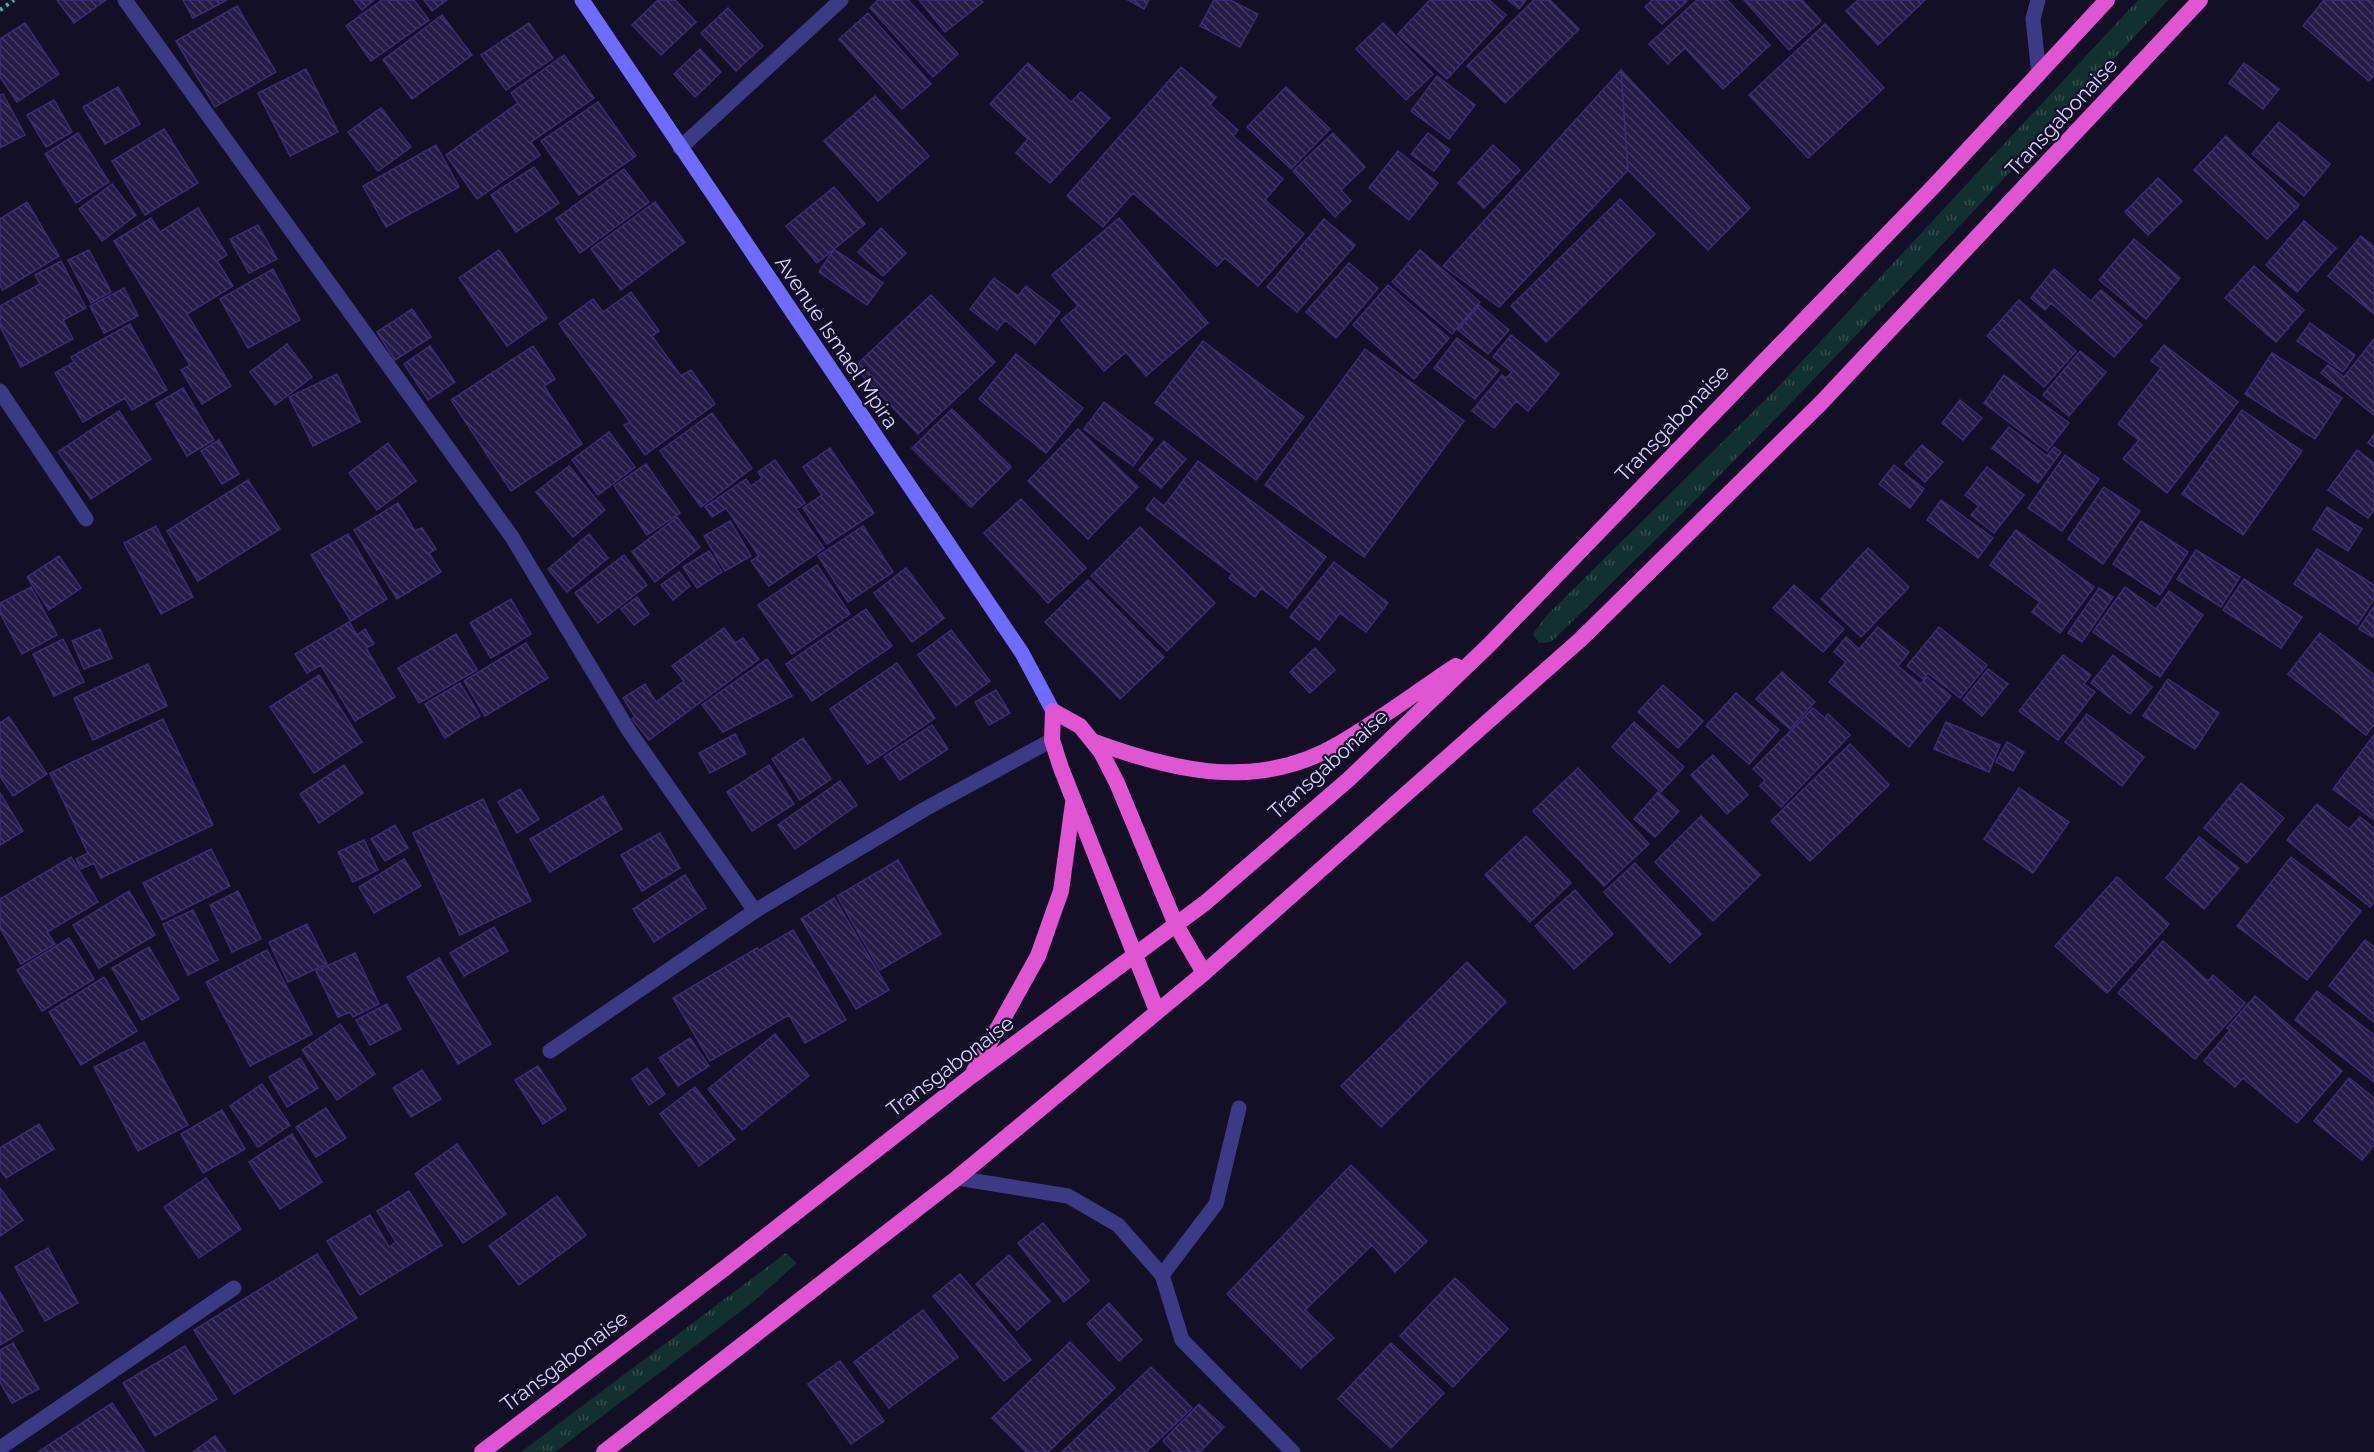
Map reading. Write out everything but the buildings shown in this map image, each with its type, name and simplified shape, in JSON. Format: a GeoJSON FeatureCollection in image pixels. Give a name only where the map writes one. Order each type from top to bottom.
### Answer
{"type":"FeatureCollection","features":[{"type":"Feature","properties":{"kind":"highway","name":"Transgabonaise"},"geometry":{"type":"LineString","coordinates":[[482,1452],[735,1261],[970,1077],[1176,925],[1349,779],[1489,645],[1934,186],[2107,0]]}},
{"type":"Feature","properties":{"kind":"highway","name":"Transgabonaise"},"geometry":{"type":"LineString","coordinates":[[604,1452],[957,1178],[1204,973],[1581,639],[1821,403],[2200,0]]}},
{"type":"Feature","properties":{"kind":"highway"},"geometry":{"type":"LineString","coordinates":[[1092,741],[1151,760],[1201,772],[1236,773],[1271,770],[1306,759],[1340,743],[1489,645]]}},
{"type":"Feature","properties":{"kind":"highway"},"geometry":{"type":"LineString","coordinates":[[1157,1011],[1052,740],[1053,711],[1080,726],[1101,752],[1117,783],[1176,925],[1204,973]]}},
{"type":"Feature","properties":{"kind":"highway"},"geometry":{"type":"LineString","coordinates":[[970,1077],[1042,947],[1061,891],[1073,799]]}},
{"type":"Feature","properties":{"kind":"main road","name":"Avenue Ismael Mpira"},"geometry":{"type":"LineString","coordinates":[[582,0],[1022,653],[1053,711]]}},
{"type":"Feature","properties":{"kind":"street"},"geometry":{"type":"LineString","coordinates":[[125,0],[512,537],[629,731],[754,911]]}},
{"type":"Feature","properties":{"kind":"street"},"geometry":{"type":"LineString","coordinates":[[680,148],[841,0]]}},
{"type":"Feature","properties":{"kind":"street"},"geometry":{"type":"LineString","coordinates":[[2038,0],[2032,19],[2039,75]]}},
{"type":"Feature","properties":{"kind":"street"},"geometry":{"type":"LineString","coordinates":[[0,391],[87,519]]}},
{"type":"Feature","properties":{"kind":"street"},"geometry":{"type":"LineString","coordinates":[[550,1051],[754,911],[925,809],[1052,740]]}},
{"type":"Feature","properties":{"kind":"street"},"geometry":{"type":"LineString","coordinates":[[1162,1275],[1216,1204],[1239,1108]]}},
{"type":"Feature","properties":{"kind":"street"},"geometry":{"type":"LineString","coordinates":[[957,1178],[1068,1196],[1118,1225],[1162,1275],[1182,1340],[1293,1452]]}},
{"type":"Feature","properties":{"kind":"street"},"geometry":{"type":"LineString","coordinates":[[0,1448],[234,1288]]}},
{"type":"Feature","properties":{"kind":"path"},"geometry":{"type":"LineString","coordinates":[[0,10],[14,0]]}},
{"type":"Feature","properties":{"kind":"green space"},"geometry":{"type":"Polygon","coordinates":[[[2138,0],[2168,0],[1865,326],[1710,486],[1551,642],[1539,643],[1533,634],[1546,616],[1777,388],[2138,0]]]}},
{"type":"Feature","properties":{"kind":"green space"},"geometry":{"type":"Polygon","coordinates":[[[786,1253],[797,1263],[753,1302],[555,1452],[521,1452],[786,1253]]]}}]}
